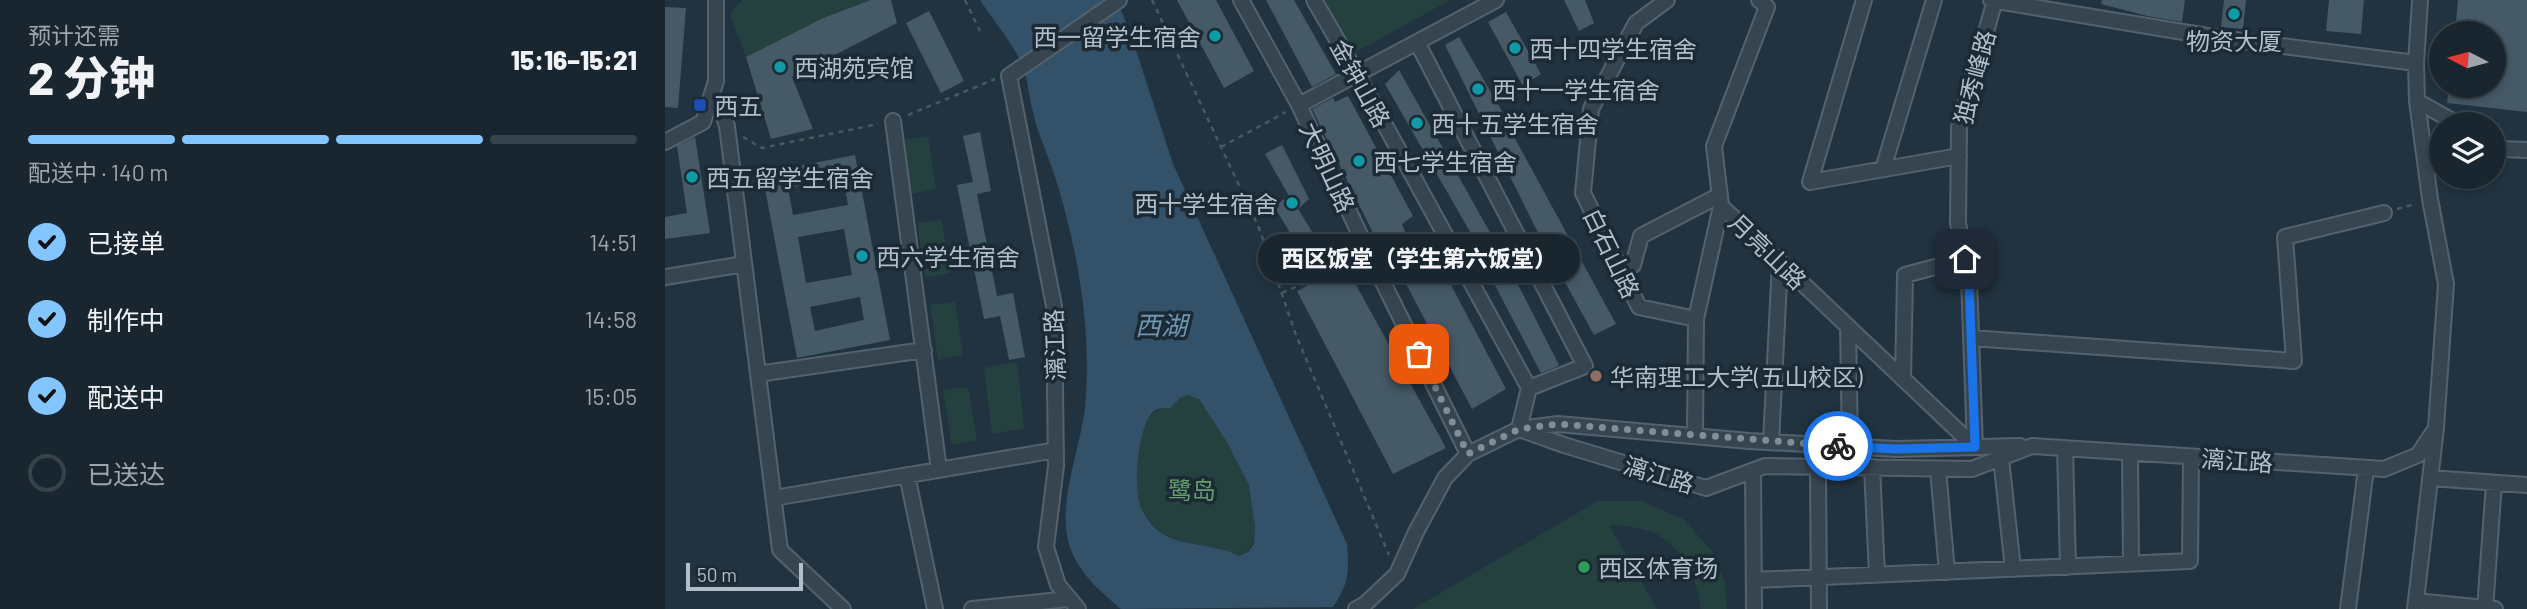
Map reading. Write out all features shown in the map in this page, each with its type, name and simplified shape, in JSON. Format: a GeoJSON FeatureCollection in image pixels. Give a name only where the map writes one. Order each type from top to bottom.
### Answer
{"type":"FeatureCollection","features":[{"type":"Feature","properties":{"kind":"street"},"geometry":{"type":"LineString","coordinates":[[665,142],[703,122],[716,80],[716,0]]}},
{"type":"Feature","properties":{"kind":"street"},"geometry":{"type":"LineString","coordinates":[[1014,72],[1119,0]]}},
{"type":"Feature","properties":{"kind":"street","name":"大明山路"},"geometry":{"type":"LineString","coordinates":[[1241,0],[1300,105],[1369,254],[1468,454]]}},
{"type":"Feature","properties":{"kind":"street","name":"金钟山路"},"geometry":{"type":"LineString","coordinates":[[1314,0],[1529,388]]}},
{"type":"Feature","properties":{"kind":"street"},"geometry":{"type":"LineString","coordinates":[[1300,105],[1496,0]]}},
{"type":"Feature","properties":{"kind":"street","name":"白石山路"},"geometry":{"type":"LineString","coordinates":[[1667,0],[1636,23],[1591,109],[1583,194],[1639,307],[1696,319]]}},
{"type":"Feature","properties":{"kind":"street","name":"月亮山路"},"geometry":{"type":"LineString","coordinates":[[1759,0],[1767,7],[1714,146],[1720,200],[1780,262],[1975,447]]}},
{"type":"Feature","properties":{"kind":"street"},"geometry":{"type":"LineString","coordinates":[[1864,0],[1809,182],[1959,156]]}},
{"type":"Feature","properties":{"kind":"street"},"geometry":{"type":"LineString","coordinates":[[1884,169],[1934,0]]}},
{"type":"Feature","properties":{"kind":"street"},"geometry":{"type":"LineString","coordinates":[[1994,0],[2219,38],[2416,63]]}},
{"type":"Feature","properties":{"kind":"street","name":"独秀峰路"},"geometry":{"type":"LineString","coordinates":[[1975,447],[1969,279],[1958,223],[1959,127],[1994,0]]}},
{"type":"Feature","properties":{"kind":"street"},"geometry":{"type":"LineString","coordinates":[[2420,0],[2416,63],[2417,101],[2430,199],[2446,284],[2437,428],[2415,605],[2488,608],[2494,483]]}},
{"type":"Feature","properties":{"kind":"street"},"geometry":{"type":"LineString","coordinates":[[1417,42],[1585,366],[1529,388],[1519,429]]}},
{"type":"Feature","properties":{"kind":"street","name":"漓江路"},"geometry":{"type":"LineString","coordinates":[[1014,72],[1054,306],[1056,450],[1046,547],[1058,585],[1074,604]]}},
{"type":"Feature","properties":{"kind":"street"},"geometry":{"type":"LineString","coordinates":[[710,99],[721,108],[727,126],[781,550],[843,609]]}},
{"type":"Feature","properties":{"kind":"street"},"geometry":{"type":"LineString","coordinates":[[2417,101],[2437,112]]}},
{"type":"Feature","properties":{"kind":"street"},"geometry":{"type":"LineString","coordinates":[[893,121],[939,470]]}},
{"type":"Feature","properties":{"kind":"street"},"geometry":{"type":"LineString","coordinates":[[2506,150],[2527,154]]}},
{"type":"Feature","properties":{"kind":"street"},"geometry":{"type":"LineString","coordinates":[[1618,265],[1633,265],[1641,236],[1720,200]]}},
{"type":"Feature","properties":{"kind":"street"},"geometry":{"type":"LineString","coordinates":[[1695,435],[1696,319],[1720,200]]}},
{"type":"Feature","properties":{"kind":"street"},"geometry":{"type":"LineString","coordinates":[[1971,338],[2294,361],[2285,237],[2384,213]]}},
{"type":"Feature","properties":{"kind":"street"},"geometry":{"type":"LineString","coordinates":[[1903,379],[1905,275],[1965,259]]}},
{"type":"Feature","properties":{"kind":"street"},"geometry":{"type":"LineString","coordinates":[[1771,442],[1780,262]]}},
{"type":"Feature","properties":{"kind":"street"},"geometry":{"type":"LineString","coordinates":[[665,277],[744,264]]}},
{"type":"Feature","properties":{"kind":"street"},"geometry":{"type":"LineString","coordinates":[[1848,327],[1850,446]]}},
{"type":"Feature","properties":{"kind":"street"},"geometry":{"type":"LineString","coordinates":[[758,374],[923,350]]}},
{"type":"Feature","properties":{"kind":"street"},"geometry":{"type":"LineString","coordinates":[[1356,609],[1397,574],[1445,478],[1468,454],[1519,429],[1558,424],[1771,442],[1896,449],[2032,446]]}},
{"type":"Feature","properties":{"kind":"street","name":"漓江路"},"geometry":{"type":"LineString","coordinates":[[1519,429],[1706,488],[1765,466],[1972,469],[2032,446],[2384,469],[2418,455],[2437,428]]}},
{"type":"Feature","properties":{"kind":"street"},"geometry":{"type":"LineString","coordinates":[[2065,448],[2068,566]]}},
{"type":"Feature","properties":{"kind":"street"},"geometry":{"type":"LineString","coordinates":[[774,498],[1056,450]]}},
{"type":"Feature","properties":{"kind":"street"},"geometry":{"type":"LineString","coordinates":[[2130,453],[2131,564]]}},
{"type":"Feature","properties":{"kind":"street"},"geometry":{"type":"LineString","coordinates":[[1754,580],[2190,561],[2191,457]]}},
{"type":"Feature","properties":{"kind":"street"},"geometry":{"type":"LineString","coordinates":[[2001,458],[2013,569]]}},
{"type":"Feature","properties":{"kind":"street"},"geometry":{"type":"LineString","coordinates":[[1818,466],[1819,609]]}},
{"type":"Feature","properties":{"kind":"street"},"geometry":{"type":"LineString","coordinates":[[1872,467],[1877,575]]}},
{"type":"Feature","properties":{"kind":"street"},"geometry":{"type":"LineString","coordinates":[[1938,468],[1947,572]]}},
{"type":"Feature","properties":{"kind":"street"},"geometry":{"type":"LineString","coordinates":[[2348,609],[2366,469]]}},
{"type":"Feature","properties":{"kind":"street"},"geometry":{"type":"LineString","coordinates":[[1753,471],[1754,609]]}},
{"type":"Feature","properties":{"kind":"street"},"geometry":{"type":"LineString","coordinates":[[907,475],[935,609]]}},
{"type":"Feature","properties":{"kind":"street"},"geometry":{"type":"LineString","coordinates":[[2431,478],[2527,485]]}},
{"type":"Feature","properties":{"kind":"street"},"geometry":{"type":"LineString","coordinates":[[972,609],[1074,604]]}},
{"type":"Feature","properties":{"kind":"path"},"geometry":{"type":"LineString","coordinates":[[965,0],[980,31]]}},
{"type":"Feature","properties":{"kind":"path"},"geometry":{"type":"LineString","coordinates":[[1152,0],[1259,229],[1296,335],[1397,574]]}},
{"type":"Feature","properties":{"kind":"path"},"geometry":{"type":"LineString","coordinates":[[727,126],[762,148],[893,121],[1014,72]]}},
{"type":"Feature","properties":{"kind":"path"},"geometry":{"type":"LineString","coordinates":[[1221,147],[1300,105]]}},
{"type":"Feature","properties":{"kind":"path"},"geometry":{"type":"LineString","coordinates":[[2384,213],[2430,199]]}},
{"type":"Feature","properties":{"kind":"path"},"geometry":{"type":"LineString","coordinates":[[1282,293],[1369,254]]}},
{"type":"Feature","properties":{"kind":"green space"},"geometry":{"type":"Polygon","coordinates":[[[742,0],[871,0],[823,18],[746,57],[730,14],[742,0]]]}},
{"type":"Feature","properties":{"kind":"green space"},"geometry":{"type":"Polygon","coordinates":[[[1316,0],[1450,0],[1347,57],[1316,0]]]}},
{"type":"Feature","properties":{"kind":"green space"},"geometry":{"type":"Polygon","coordinates":[[[928,136],[936,189],[911,194],[903,140],[928,136]]]}},
{"type":"Feature","properties":{"kind":"green space"},"geometry":{"type":"Polygon","coordinates":[[[942,220],[950,273],[925,278],[917,223],[942,220]]]}},
{"type":"Feature","properties":{"kind":"green space"},"geometry":{"type":"Polygon","coordinates":[[[955,302],[963,355],[938,360],[930,305],[955,302]]]}},
{"type":"Feature","properties":{"kind":"green space"},"geometry":{"type":"Polygon","coordinates":[[[1017,362],[1024,428],[992,434],[984,368],[1017,362]]]}},
{"type":"Feature","properties":{"kind":"green space"},"geometry":{"type":"Polygon","coordinates":[[[968,387],[977,440],[952,445],[943,390],[968,387]]]}},
{"type":"Feature","properties":{"kind":"green space","name":"鹭岛"},"geometry":{"type":"Polygon","coordinates":[[[1193,395],[1199,399],[1226,440],[1249,487],[1255,534],[1249,549],[1239,556],[1168,536],[1152,524],[1139,503],[1138,464],[1148,419],[1156,411],[1165,409],[1184,396],[1193,395]]]}},
{"type":"Feature","properties":{"kind":"green space"},"geometry":{"type":"Polygon","coordinates":[[[1598,501],[1642,501],[1683,519],[1713,552],[1725,583],[1727,609],[1701,609],[1699,595],[1689,569],[1682,557],[1663,538],[1637,528],[1609,525],[1657,609],[1413,609],[1598,501]]]}},
{"type":"Feature","properties":{"kind":"water","name":"西湖"},"geometry":{"type":"Polygon","coordinates":[[[980,0],[1117,0],[1173,164],[1347,544],[1347,577],[1333,607],[1121,609],[1090,580],[1078,563],[1069,544],[1066,528],[1067,494],[1085,408],[1087,380],[1085,323],[1077,266],[1065,210],[1034,118],[1021,62],[980,0]],[[1188,395],[1180,398],[1170,408],[1154,411],[1149,418],[1138,455],[1137,483],[1140,504],[1152,525],[1168,537],[1239,556],[1248,552],[1254,544],[1255,526],[1249,485],[1227,442],[1199,399],[1188,395]]]}},
{"type":"Feature","properties":{"kind":"building","name":"西湖苑宾馆"},"geometry":{"type":"Polygon","coordinates":[[[871,0],[891,0],[897,23],[792,77],[813,129],[771,139],[746,57],[823,18],[871,0]]]}},
{"type":"Feature","properties":{"kind":"building","name":"西一留学生宿舍"},"geometry":{"type":"Polygon","coordinates":[[[1177,0],[1216,0],[1254,71],[1224,88],[1177,0]]]}},
{"type":"Feature","properties":{"kind":"building"},"geometry":{"type":"Polygon","coordinates":[[[1266,0],[1294,0],[1336,74],[1312,87],[1266,0]]]}},
{"type":"Feature","properties":{"kind":"building"},"geometry":{"type":"Polygon","coordinates":[[[1564,0],[1585,0],[1594,23],[1579,31],[1564,0]]]}},
{"type":"Feature","properties":{"kind":"building"},"geometry":{"type":"Polygon","coordinates":[[[2102,0],[2185,0],[2182,22],[2101,4],[2102,0]]]}},
{"type":"Feature","properties":{"kind":"building","name":"物资大厦"},"geometry":{"type":"Polygon","coordinates":[[[2224,0],[2246,0],[2243,29],[2221,27],[2224,0]]]}},
{"type":"Feature","properties":{"kind":"building"},"geometry":{"type":"Polygon","coordinates":[[[2329,0],[2364,0],[2361,34],[2326,31],[2329,0]]]}},
{"type":"Feature","properties":{"kind":"building"},"geometry":{"type":"Polygon","coordinates":[[[2458,0],[2527,0],[2527,112],[2447,103],[2448,98],[2506,98],[2506,21],[2456,21],[2458,0]]]}},
{"type":"Feature","properties":{"kind":"building"},"geometry":{"type":"Polygon","coordinates":[[[665,7],[686,8],[678,108],[665,107],[665,7]]]}},
{"type":"Feature","properties":{"kind":"building"},"geometry":{"type":"Polygon","coordinates":[[[929,11],[964,81],[941,93],[906,23],[929,11]]]}},
{"type":"Feature","properties":{"kind":"building","name":"西十四学生宿舍"},"geometry":{"type":"Polygon","coordinates":[[[1506,12],[1541,74],[1523,86],[1488,22],[1506,12]]]}},
{"type":"Feature","properties":{"kind":"building"},"geometry":{"type":"Polygon","coordinates":[[[1459,37],[1514,132],[1512,133],[1616,324],[1594,335],[1540,237],[1445,45],[1459,37]]]}},
{"type":"Feature","properties":{"kind":"building"},"geometry":{"type":"Polygon","coordinates":[[[1399,70],[1506,261],[1559,365],[1556,367],[1541,373],[1488,272],[1492,270],[1385,84],[1399,70]]]}},
{"type":"Feature","properties":{"kind":"building","name":"西七学生宿舍"},"geometry":{"type":"Polygon","coordinates":[[[1348,96],[1413,216],[1402,224],[1405,232],[1378,243],[1312,109],[1333,98],[1335,102],[1348,96]]]}},
{"type":"Feature","properties":{"kind":"building"},"geometry":{"type":"Polygon","coordinates":[[[980,132],[991,191],[977,194],[997,296],[1013,293],[1025,357],[1009,360],[1000,316],[984,319],[957,185],[973,182],[963,136],[980,132]]]}},
{"type":"Feature","properties":{"kind":"building","name":"西五留学生宿舍"},"geometry":{"type":"Polygon","coordinates":[[[695,137],[710,233],[665,239],[665,217],[687,213],[677,146],[695,137]]]}},
{"type":"Feature","properties":{"kind":"building"},"geometry":{"type":"Polygon","coordinates":[[[1282,145],[1309,199],[1298,209],[1336,270],[1345,265],[1446,448],[1393,474],[1297,291],[1318,280],[1274,206],[1289,196],[1265,154],[1282,145]]]}},
{"type":"Feature","properties":{"kind":"building","name":"西六学生宿舍"},"geometry":{"type":"Polygon","coordinates":[[[855,155],[890,340],[797,358],[762,173],[855,155]],[[843,178],[788,188],[793,215],[848,205],[843,178]],[[844,229],[798,237],[806,283],[852,275],[844,229]],[[860,297],[810,307],[815,331],[864,320],[860,297]]]}},
{"type":"Feature","properties":{"kind":"building"},"geometry":{"type":"Polygon","coordinates":[[[1432,249],[1506,389],[1472,409],[1395,263],[1432,249]]]}},
{"type":"Feature","properties":{"kind":"way so far"},"geometry":{"type":"LineString","coordinates":[[1419,354],[1468,454],[1519,429],[1558,424],[1838,446]]}},
{"type":"Feature","properties":{"kind":"place","name":"物资大厦"},"geometry":{"type":"Point","coordinates":[2234,14]}},
{"type":"Feature","properties":{"kind":"place","name":"西一留学生宿舍"},"geometry":{"type":"Point","coordinates":[1215,36]}},
{"type":"Feature","properties":{"kind":"place","name":"西十四学生宿舍"},"geometry":{"type":"Point","coordinates":[1515,48]}},
{"type":"Feature","properties":{"kind":"place","name":"西湖苑宾馆"},"geometry":{"type":"Point","coordinates":[780,67]}},
{"type":"Feature","properties":{"kind":"place","name":"西十一学生宿舍"},"geometry":{"type":"Point","coordinates":[1478,89]}},
{"type":"Feature","properties":{"kind":"place","name":"西五"},"geometry":{"type":"Point","coordinates":[700,105]}},
{"type":"Feature","properties":{"kind":"place","name":"西十五学生宿舍"},"geometry":{"type":"Point","coordinates":[1417,123]}},
{"type":"Feature","properties":{"kind":"place","name":"西七学生宿舍"},"geometry":{"type":"Point","coordinates":[1359,161]}},
{"type":"Feature","properties":{"kind":"place","name":"西五留学生宿舍"},"geometry":{"type":"Point","coordinates":[692,177]}},
{"type":"Feature","properties":{"kind":"place","name":"西十学生宿舍"},"geometry":{"type":"Point","coordinates":[1292,203]}},
{"type":"Feature","properties":{"kind":"place","name":"西六学生宿舍"},"geometry":{"type":"Point","coordinates":[862,256]}},
{"type":"Feature","properties":{"kind":"place","name":"西区饭堂（学生第六饭堂）"},"geometry":{"type":"Point","coordinates":[1419,354]}},
{"type":"Feature","properties":{"kind":"place","name":"华南理工大学(五山校区)"},"geometry":{"type":"Point","coordinates":[1596,376]}},
{"type":"Feature","properties":{"kind":"place","name":"西区体育场"},"geometry":{"type":"Point","coordinates":[1584,567]}},
{"type":"Feature","properties":{"kind":"route"},"geometry":{"type":"LineString","coordinates":[[1838,446],[1896,449],[1975,447],[1969,279],[1965,259]]}}]}
